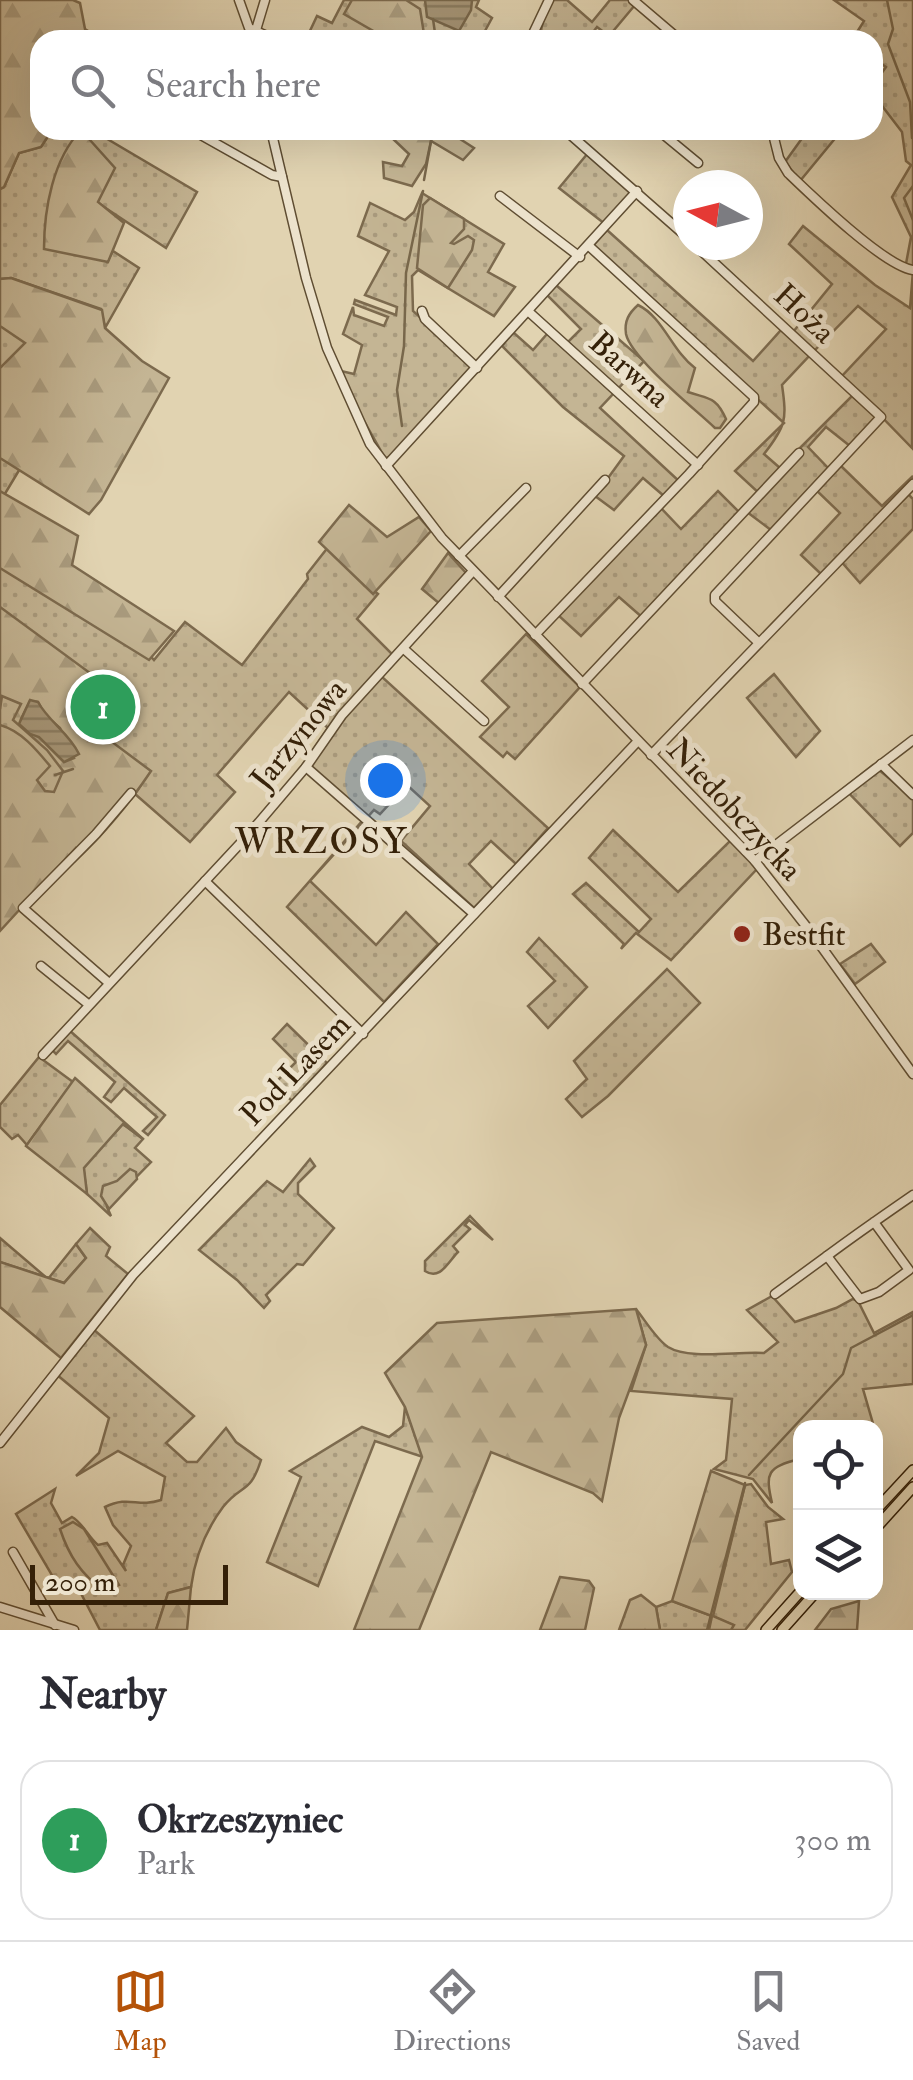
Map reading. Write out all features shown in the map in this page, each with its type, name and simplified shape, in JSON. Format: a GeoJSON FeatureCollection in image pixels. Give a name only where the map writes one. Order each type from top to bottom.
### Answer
{"type":"FeatureCollection","features":[{"type":"Feature","properties":{"kind":"main road"},"geometry":{"type":"LineString","coordinates":[[883,1502],[913,1470]]}},
{"type":"Feature","properties":{"kind":"main road"},"geometry":{"type":"LineString","coordinates":[[883,1520],[913,1487]]}},
{"type":"Feature","properties":{"kind":"main road"},"geometry":{"type":"LineString","coordinates":[[766,1630],[793,1600]]}},
{"type":"Feature","properties":{"kind":"main road"},"geometry":{"type":"LineString","coordinates":[[782,1630],[809,1600]]}},
{"type":"Feature","properties":{"kind":"street"},"geometry":{"type":"LineString","coordinates":[[239,0],[250,30]]}},
{"type":"Feature","properties":{"kind":"street"},"geometry":{"type":"LineString","coordinates":[[256,30],[265,0]]}},
{"type":"Feature","properties":{"kind":"street"},"geometry":{"type":"LineString","coordinates":[[536,30],[549,0]]}},
{"type":"Feature","properties":{"kind":"street"},"geometry":{"type":"LineString","coordinates":[[633,0],[668,30]]}},
{"type":"Feature","properties":{"kind":"street"},"geometry":{"type":"LineString","coordinates":[[210,140],[272,175],[282,176]]}},
{"type":"Feature","properties":{"kind":"street","name":"Niedobczycka"},"geometry":{"type":"LineString","coordinates":[[273,140],[327,348],[356,418],[386,466],[472,571],[755,861],[913,1074]]}},
{"type":"Feature","properties":{"kind":"street"},"geometry":{"type":"LineString","coordinates":[[577,140],[673,224]]}},
{"type":"Feature","properties":{"kind":"street"},"geometry":{"type":"LineString","coordinates":[[670,140],[698,163]]}},
{"type":"Feature","properties":{"kind":"street"},"geometry":{"type":"LineString","coordinates":[[774,140],[788,173],[880,254],[909,269]]}},
{"type":"Feature","properties":{"kind":"street"},"geometry":{"type":"LineString","coordinates":[[386,466],[637,192]]}},
{"type":"Feature","properties":{"kind":"street"},"geometry":{"type":"LineString","coordinates":[[500,196],[580,257]]}},
{"type":"Feature","properties":{"kind":"street"},"geometry":{"type":"LineString","coordinates":[[534,635],[698,466],[748,410],[754,397],[590,246]]}},
{"type":"Feature","properties":{"kind":"street","name":"Hoża"},"geometry":{"type":"LineString","coordinates":[[711,260],[881,416],[715,595],[715,601],[758,644]]}},
{"type":"Feature","properties":{"kind":"street"},"geometry":{"type":"LineString","coordinates":[[422,310],[425,318],[477,368]]}},
{"type":"Feature","properties":{"kind":"street","name":"Barwna"},"geometry":{"type":"LineString","coordinates":[[528,312],[698,466]]}},
{"type":"Feature","properties":{"kind":"street"},"geometry":{"type":"LineString","coordinates":[[582,684],[799,453]]}},
{"type":"Feature","properties":{"kind":"street"},"geometry":{"type":"LineString","coordinates":[[498,598],[605,480]]}},
{"type":"Feature","properties":{"kind":"street"},"geometry":{"type":"LineString","coordinates":[[651,755],[913,484]]}},
{"type":"Feature","properties":{"kind":"street"},"geometry":{"type":"LineString","coordinates":[[460,556],[526,488]]}},
{"type":"Feature","properties":{"kind":"street","name":"Jarzynowa"},"geometry":{"type":"LineString","coordinates":[[43,1054],[205,881],[306,767],[342,715],[472,571]]}},
{"type":"Feature","properties":{"kind":"street"},"geometry":{"type":"LineString","coordinates":[[404,649],[484,722]]}},
{"type":"Feature","properties":{"kind":"street"},"geometry":{"type":"LineString","coordinates":[[755,861],[913,740]]}},
{"type":"Feature","properties":{"kind":"street","name":"Pod Lasem"},"geometry":{"type":"LineString","coordinates":[[0,1442],[133,1275],[638,741]]}},
{"type":"Feature","properties":{"kind":"street"},"geometry":{"type":"LineString","coordinates":[[881,764],[913,795]]}},
{"type":"Feature","properties":{"kind":"street"},"geometry":{"type":"LineString","coordinates":[[306,767],[474,914]]}},
{"type":"Feature","properties":{"kind":"street"},"geometry":{"type":"LineString","coordinates":[[109,983],[23,908],[131,793]]}},
{"type":"Feature","properties":{"kind":"street"},"geometry":{"type":"LineString","coordinates":[[205,881],[363,1034]]}},
{"type":"Feature","properties":{"kind":"street"},"geometry":{"type":"LineString","coordinates":[[41,966],[88,1004]]}},
{"type":"Feature","properties":{"kind":"street"},"geometry":{"type":"LineString","coordinates":[[775,1294],[913,1195]]}},
{"type":"Feature","properties":{"kind":"street"},"geometry":{"type":"LineString","coordinates":[[826,1256],[858,1298],[883,1289],[908,1270],[874,1222]]}},
{"type":"Feature","properties":{"kind":"street"},"geometry":{"type":"LineString","coordinates":[[13,1552],[55,1625]]}},
{"type":"Feature","properties":{"kind":"street"},"geometry":{"type":"LineString","coordinates":[[0,1606],[74,1630]]}},
{"type":"Feature","properties":{"kind":"green space"},"geometry":{"type":"Polygon","coordinates":[[[0,0],[73,0],[80,3],[87,30],[30,30],[30,140],[46,140],[41,147],[19,153],[0,189],[0,0]]]}},
{"type":"Feature","properties":{"kind":"green space"},"geometry":{"type":"Polygon","coordinates":[[[344,0],[479,0],[476,7],[492,18],[485,30],[310,30],[317,16],[332,23],[344,0]]]}},
{"type":"Feature","properties":{"kind":"green space"},"geometry":{"type":"Polygon","coordinates":[[[352,0],[406,0],[420,9],[423,30],[372,30],[344,14],[352,0]]]}},
{"type":"Feature","properties":{"kind":"green space"},"geometry":{"type":"Polygon","coordinates":[[[553,0],[567,0],[592,22],[610,0],[629,0],[635,5],[614,30],[597,27],[541,30],[553,0]]]}},
{"type":"Feature","properties":{"kind":"green space"},"geometry":{"type":"Polygon","coordinates":[[[834,0],[913,0],[913,270],[905,269],[911,237],[892,197],[911,165],[906,161],[902,132],[883,107],[883,30],[858,30],[864,21],[834,0]]]}},
{"type":"Feature","properties":{"kind":"green space"},"geometry":{"type":"Polygon","coordinates":[[[46,140],[76,140],[59,166],[54,190],[107,262],[113,251],[139,268],[105,328],[101,309],[11,278],[0,279],[0,189],[19,153],[41,147],[46,140]]]}},
{"type":"Feature","properties":{"kind":"green space"},"geometry":{"type":"Polygon","coordinates":[[[89,140],[109,140],[197,192],[166,248],[98,203],[89,140]]]}},
{"type":"Feature","properties":{"kind":"green space"},"geometry":{"type":"Polygon","coordinates":[[[90,140],[115,168],[98,202],[124,223],[108,262],[44,249],[52,185],[71,142],[90,140]]]}},
{"type":"Feature","properties":{"kind":"green space"},"geometry":{"type":"Polygon","coordinates":[[[394,140],[462,140],[474,148],[463,160],[431,141],[426,164],[412,186],[384,178],[383,162],[402,166],[409,154],[394,140]]]}},
{"type":"Feature","properties":{"kind":"green space"},"geometry":{"type":"Polygon","coordinates":[[[801,140],[834,140],[800,181],[785,162],[801,140]]]}},
{"type":"Feature","properties":{"kind":"green space"},"geometry":{"type":"Polygon","coordinates":[[[588,153],[631,192],[605,224],[559,188],[588,153]]]}},
{"type":"Feature","properties":{"kind":"green space"},"geometry":{"type":"Polygon","coordinates":[[[422,193],[504,244],[488,272],[515,287],[494,316],[418,270],[412,276],[413,311],[475,366],[392,457],[385,458],[341,371],[354,374],[362,345],[343,334],[353,307],[354,315],[384,326],[388,317],[354,304],[355,300],[396,315],[397,307],[365,295],[389,251],[358,236],[370,203],[405,220],[414,212],[422,193]]]}},
{"type":"Feature","properties":{"kind":"green space"},"geometry":{"type":"Polygon","coordinates":[[[430,198],[464,219],[464,229],[451,243],[468,236],[474,240],[472,250],[448,288],[417,268],[423,205],[430,198]]]}},
{"type":"Feature","properties":{"kind":"green space"},"geometry":{"type":"Polygon","coordinates":[[[803,226],[875,285],[910,308],[913,271],[912,448],[842,376],[886,329],[858,306],[814,351],[793,332],[832,284],[789,244],[803,226]]]}},
{"type":"Feature","properties":{"kind":"green space"},"geometry":{"type":"Polygon","coordinates":[[[607,230],[753,361],[781,330],[810,355],[782,385],[783,422],[591,248],[607,230]]]}},
{"type":"Feature","properties":{"kind":"green space"},"geometry":{"type":"Polygon","coordinates":[[[11,278],[102,310],[105,328],[142,361],[169,378],[101,500],[89,514],[0,458],[0,368],[25,343],[0,326],[0,279],[11,278]]]}},
{"type":"Feature","properties":{"kind":"green space"},"geometry":{"type":"Polygon","coordinates":[[[556,285],[644,361],[600,408],[680,482],[664,496],[643,478],[614,510],[595,496],[624,456],[563,407],[502,346],[513,332],[533,350],[547,334],[567,343],[581,329],[547,295],[556,285]]]}},
{"type":"Feature","properties":{"kind":"green space"},"geometry":{"type":"Polygon","coordinates":[[[638,305],[647,310],[695,368],[688,392],[711,399],[719,406],[726,419],[720,428],[715,428],[665,383],[630,344],[626,325],[638,305]]]}},
{"type":"Feature","properties":{"kind":"green space"},"geometry":{"type":"Polygon","coordinates":[[[0,310],[39,326],[30,452],[0,502],[0,310]]]}},
{"type":"Feature","properties":{"kind":"green space"},"geometry":{"type":"Polygon","coordinates":[[[852,396],[877,417],[850,446],[826,427],[808,447],[829,469],[771,530],[747,512],[643,618],[619,597],[581,636],[558,615],[660,507],[681,529],[718,491],[740,513],[760,494],[735,471],[782,425],[764,454],[780,468],[852,396]]]}},
{"type":"Feature","properties":{"kind":"green space"},"geometry":{"type":"Polygon","coordinates":[[[840,465],[882,506],[913,476],[905,491],[913,499],[913,529],[860,583],[838,558],[821,574],[801,555],[840,513],[816,490],[840,465]]]}},
{"type":"Feature","properties":{"kind":"green space"},"geometry":{"type":"Polygon","coordinates":[[[0,491],[78,536],[72,565],[174,631],[149,660],[0,568],[0,491]]]}},
{"type":"Feature","properties":{"kind":"green space"},"geometry":{"type":"Polygon","coordinates":[[[349,505],[387,537],[419,517],[431,531],[373,594],[319,542],[349,505]]]}},
{"type":"Feature","properties":{"kind":"green space"},"geometry":{"type":"Polygon","coordinates":[[[329,546],[378,594],[357,619],[392,654],[382,677],[548,828],[516,864],[491,841],[469,864],[493,889],[474,908],[401,841],[430,806],[407,785],[380,814],[374,810],[310,881],[376,945],[406,912],[438,944],[384,1002],[287,907],[363,820],[301,768],[328,728],[289,692],[217,775],[235,792],[190,842],[135,794],[149,772],[113,792],[0,798],[0,552],[129,632],[154,660],[185,622],[242,665],[329,546]]]}},
{"type":"Feature","properties":{"kind":"green space"},"geometry":{"type":"Polygon","coordinates":[[[448,553],[466,573],[440,604],[422,589],[448,553]]]}},
{"type":"Feature","properties":{"kind":"green space"},"geometry":{"type":"Polygon","coordinates":[[[0,607],[124,698],[104,736],[151,771],[97,839],[76,860],[75,849],[0,931],[0,725],[21,736],[50,766],[37,780],[45,791],[54,792],[63,771],[47,750],[13,720],[21,704],[2,696],[0,709],[0,607]],[[30,701],[21,719],[64,762],[74,758],[60,728],[45,715],[38,702],[30,701]]]}},
{"type":"Feature","properties":{"kind":"green space"},"geometry":{"type":"Polygon","coordinates":[[[526,634],[580,687],[515,759],[507,752],[503,757],[480,737],[509,707],[482,681],[526,634]]]}},
{"type":"Feature","properties":{"kind":"green space"},"geometry":{"type":"Polygon","coordinates":[[[774,674],[820,731],[796,757],[747,698],[774,674]]]}},
{"type":"Feature","properties":{"kind":"green space"},"geometry":{"type":"Polygon","coordinates":[[[873,765],[913,798],[913,833],[900,846],[844,788],[873,765]]]}},
{"type":"Feature","properties":{"kind":"green space"},"geometry":{"type":"Polygon","coordinates":[[[613,830],[678,892],[731,840],[757,869],[671,960],[636,933],[621,949],[624,944],[573,894],[586,883],[639,932],[651,919],[589,858],[613,830]]]}},
{"type":"Feature","properties":{"kind":"green space"},"geometry":{"type":"Polygon","coordinates":[[[539,938],[587,987],[548,1028],[528,1006],[555,981],[527,952],[539,938]]]}},
{"type":"Feature","properties":{"kind":"green space"},"geometry":{"type":"Polygon","coordinates":[[[871,944],[885,962],[855,984],[840,964],[871,944]]]}},
{"type":"Feature","properties":{"kind":"green space"},"geometry":{"type":"Polygon","coordinates":[[[667,969],[700,1003],[582,1117],[566,1099],[587,1079],[574,1061],[667,969]]]}},
{"type":"Feature","properties":{"kind":"green space"},"geometry":{"type":"Polygon","coordinates":[[[287,1024],[327,1063],[292,1101],[274,1084],[296,1062],[273,1039],[287,1024]]]}},
{"type":"Feature","properties":{"kind":"green space"},"geometry":{"type":"Polygon","coordinates":[[[69,1030],[165,1115],[148,1135],[143,1131],[157,1117],[124,1088],[111,1102],[104,1097],[115,1082],[68,1041],[56,1054],[52,1050],[69,1030]]]}},
{"type":"Feature","properties":{"kind":"green space"},"geometry":{"type":"Polygon","coordinates":[[[39,1057],[73,1082],[27,1145],[18,1135],[12,1139],[0,1127],[0,1105],[39,1057]]]}},
{"type":"Feature","properties":{"kind":"green space"},"geometry":{"type":"Polygon","coordinates":[[[75,1078],[143,1139],[123,1124],[84,1168],[87,1194],[26,1146],[75,1078]]]}},
{"type":"Feature","properties":{"kind":"green space"},"geometry":{"type":"Polygon","coordinates":[[[123,1124],[143,1139],[135,1148],[151,1162],[107,1207],[111,1216],[87,1194],[83,1166],[123,1124]]]}},
{"type":"Feature","properties":{"kind":"green space"},"geometry":{"type":"Polygon","coordinates":[[[310,1159],[315,1166],[298,1183],[298,1194],[334,1228],[303,1265],[297,1264],[266,1295],[270,1301],[264,1308],[199,1250],[267,1181],[283,1192],[310,1159]]]}},
{"type":"Feature","properties":{"kind":"green space"},"geometry":{"type":"Polygon","coordinates":[[[130,1169],[136,1172],[137,1179],[109,1209],[101,1196],[103,1186],[117,1181],[130,1169]]]}},
{"type":"Feature","properties":{"kind":"green space"},"geometry":{"type":"Polygon","coordinates":[[[470,1216],[493,1240],[469,1220],[465,1225],[470,1229],[453,1246],[458,1252],[447,1265],[435,1274],[425,1271],[425,1261],[470,1216]]]}},
{"type":"Feature","properties":{"kind":"green space"},"geometry":{"type":"Polygon","coordinates":[[[90,1228],[110,1247],[106,1256],[128,1274],[61,1358],[0,1307],[0,1262],[64,1283],[86,1258],[76,1244],[90,1228]]]}},
{"type":"Feature","properties":{"kind":"green space"},"geometry":{"type":"Polygon","coordinates":[[[0,1238],[46,1277],[0,1262],[0,1238]]]}},
{"type":"Feature","properties":{"kind":"green space"},"geometry":{"type":"Polygon","coordinates":[[[76,1244],[86,1258],[64,1283],[49,1278],[76,1244]]]}},
{"type":"Feature","properties":{"kind":"green space"},"geometry":{"type":"Polygon","coordinates":[[[772,1296],[795,1322],[853,1299],[858,1301],[874,1333],[913,1312],[913,1384],[863,1389],[872,1420],[793,1420],[793,1461],[771,1473],[772,1503],[753,1479],[714,1469],[726,1460],[732,1399],[631,1391],[646,1345],[636,1309],[659,1339],[677,1351],[764,1353],[778,1342],[747,1310],[772,1296]]]}},
{"type":"Feature","properties":{"kind":"green space"},"geometry":{"type":"Polygon","coordinates":[[[636,1309],[646,1345],[619,1418],[602,1501],[593,1493],[491,1452],[419,1630],[354,1630],[422,1457],[405,1407],[385,1373],[437,1323],[636,1309]]]}},
{"type":"Feature","properties":{"kind":"green space"},"geometry":{"type":"Polygon","coordinates":[[[93,1329],[194,1416],[166,1443],[187,1462],[197,1462],[226,1428],[236,1442],[261,1460],[249,1484],[223,1507],[211,1526],[198,1555],[191,1587],[168,1593],[156,1630],[100,1630],[75,1582],[60,1589],[16,1514],[55,1489],[51,1503],[62,1523],[72,1517],[98,1545],[107,1543],[126,1571],[123,1565],[131,1546],[113,1525],[105,1507],[161,1500],[165,1477],[118,1451],[76,1476],[99,1453],[109,1418],[56,1374],[93,1329]]]}},
{"type":"Feature","properties":{"kind":"green space"},"geometry":{"type":"Polygon","coordinates":[[[405,1407],[423,1457],[375,1441],[318,1586],[267,1562],[301,1477],[290,1471],[362,1427],[389,1437],[403,1426],[405,1407]]]}},
{"type":"Feature","properties":{"kind":"green space"},"geometry":{"type":"Polygon","coordinates":[[[711,1471],[745,1485],[713,1616],[734,1625],[731,1630],[709,1630],[712,1616],[672,1601],[711,1471]]]}},
{"type":"Feature","properties":{"kind":"green space"},"geometry":{"type":"Polygon","coordinates":[[[751,1484],[783,1519],[766,1522],[771,1564],[789,1560],[792,1572],[745,1630],[731,1630],[733,1625],[713,1617],[709,1630],[660,1630],[656,1607],[672,1601],[712,1616],[745,1485],[751,1484]]]}},
{"type":"Feature","properties":{"kind":"green space"},"geometry":{"type":"Polygon","coordinates":[[[73,1522],[84,1529],[119,1585],[104,1591],[77,1564],[60,1529],[73,1522]]]}},
{"type":"Feature","properties":{"kind":"green space"},"geometry":{"type":"Polygon","coordinates":[[[560,1577],[589,1581],[594,1588],[585,1630],[540,1630],[560,1577]]]}},
{"type":"Feature","properties":{"kind":"green space"},"geometry":{"type":"Polygon","coordinates":[[[191,1587],[187,1630],[156,1630],[168,1593],[191,1587]]]}},
{"type":"Feature","properties":{"kind":"green space"},"geometry":{"type":"Polygon","coordinates":[[[641,1595],[656,1607],[660,1630],[619,1630],[630,1600],[641,1595]]]}},
{"type":"Feature","properties":{"kind":"green space"},"geometry":{"type":"Polygon","coordinates":[[[859,1601],[857,1630],[815,1630],[831,1609],[859,1601]]]}},
{"type":"Feature","properties":{"kind":"shaded area"},"geometry":{"type":"Polygon","coordinates":[[[425,0],[472,0],[460,30],[427,17],[425,0]]]}},
{"type":"Feature","properties":{"kind":"shaded area"},"geometry":{"type":"Polygon","coordinates":[[[30,700],[38,702],[79,754],[64,762],[19,724],[30,700]]]}},
{"type":"Feature","properties":{"kind":"waterway"},"geometry":{"type":"LineString","coordinates":[[887,0],[893,29],[888,44],[910,102],[912,138]]}},
{"type":"Feature","properties":{"kind":"waterway"},"geometry":{"type":"LineString","coordinates":[[433,19],[435,30]]}},
{"type":"Feature","properties":{"kind":"waterway"},"geometry":{"type":"LineString","coordinates":[[424,180],[431,140]]}},
{"type":"Feature","properties":{"kind":"waterway"},"geometry":{"type":"LineString","coordinates":[[913,186],[904,198],[913,220]]}},
{"type":"Feature","properties":{"kind":"waterway"},"geometry":{"type":"LineString","coordinates":[[402,426],[397,390],[404,346],[406,273],[423,191]]}},
{"type":"Feature","properties":{"kind":"waterway"},"geometry":{"type":"LineString","coordinates":[[55,775],[73,769]]}},
{"type":"Feature","properties":{"kind":"waterway"},"geometry":{"type":"LineString","coordinates":[[749,1475],[843,1374],[851,1348],[913,1315]]}},
{"type":"Feature","properties":{"kind":"waterway"},"geometry":{"type":"LineString","coordinates":[[707,1630],[745,1483]]}},
{"type":"Feature","properties":{"kind":"place","name":"Okrzeszyniec"},"geometry":{"type":"Point","coordinates":[103,707]}},
{"type":"Feature","properties":{"kind":"place","name":"Bestfit"},"geometry":{"type":"Point","coordinates":[742,934]}},
{"type":"Feature","properties":{"kind":"district","name":"WRZOSY"},"geometry":{"type":"Point","coordinates":[322,841]}}]}
